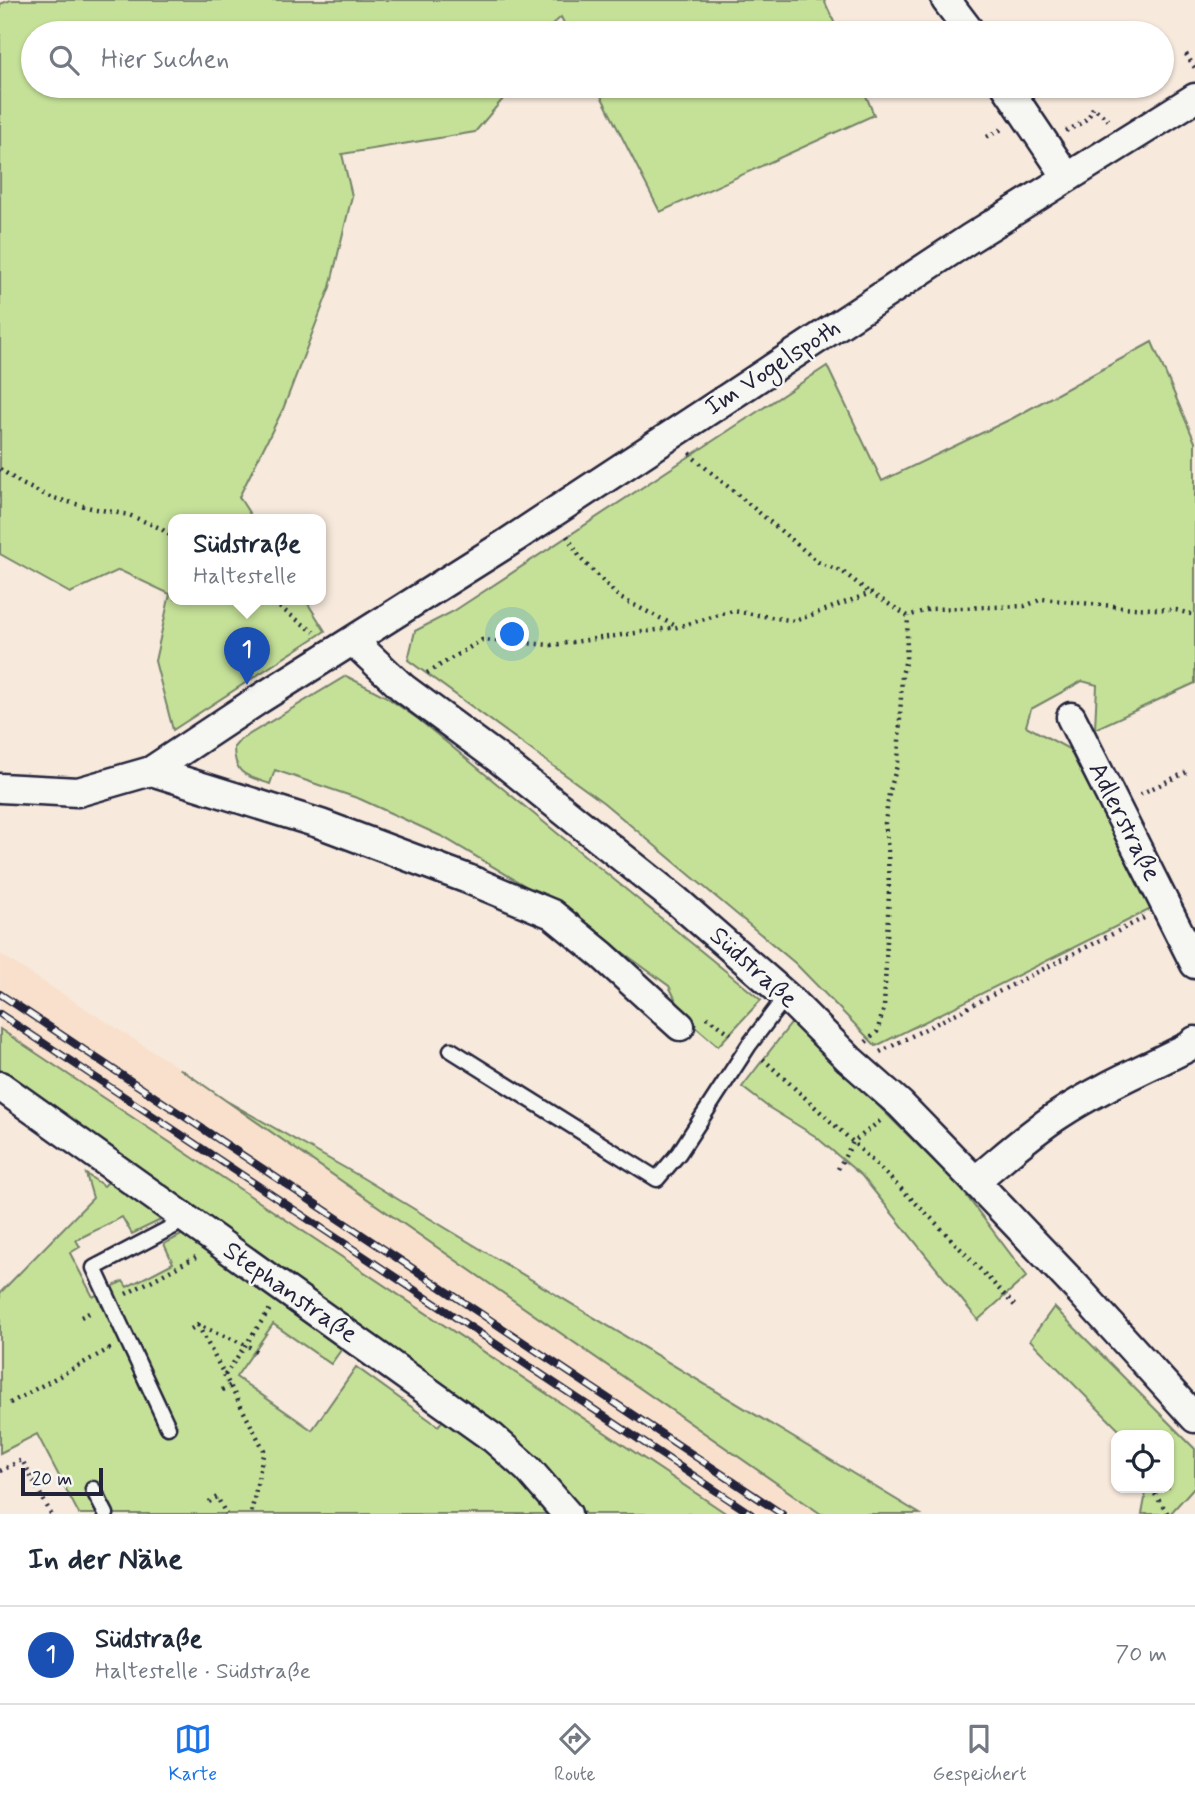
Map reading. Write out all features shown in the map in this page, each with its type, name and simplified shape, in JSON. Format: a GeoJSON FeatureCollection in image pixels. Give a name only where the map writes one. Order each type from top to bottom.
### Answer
{"type":"FeatureCollection","features":[{"type":"Feature","properties":{"kind":"street"},"geometry":{"type":"LineString","coordinates":[[946,0],[962,21]]}},
{"type":"Feature","properties":{"kind":"street"},"geometry":{"type":"LineString","coordinates":[[1014,98],[1067,177]]}},
{"type":"Feature","properties":{"kind":"street","name":"Im Vogelspoth"},"geometry":{"type":"LineString","coordinates":[[343,648],[1067,177],[1195,98]]}},
{"type":"Feature","properties":{"kind":"street"},"geometry":{"type":"LineString","coordinates":[[0,788],[78,792],[151,771],[343,648]]}},
{"type":"Feature","properties":{"kind":"street","name":"Südstraße"},"geometry":{"type":"LineString","coordinates":[[343,648],[499,759],[677,901],[786,996],[852,1062],[900,1104],[975,1181],[1195,1418]]}},
{"type":"Feature","properties":{"kind":"street","name":"Adlerstraße"},"geometry":{"type":"LineString","coordinates":[[1071,717],[1195,964]]}},
{"type":"Feature","properties":{"kind":"street"},"geometry":{"type":"LineString","coordinates":[[151,771],[321,824],[552,914],[680,1026]]}},
{"type":"Feature","properties":{"kind":"street"},"geometry":{"type":"LineString","coordinates":[[975,1181],[1061,1113],[1195,1041]]}},
{"type":"Feature","properties":{"kind":"street","name":"Stephanstraße"},"geometry":{"type":"LineString","coordinates":[[0,1087],[493,1438],[528,1469],[567,1514]]}},
{"type":"Feature","properties":{"kind":"lane"},"geometry":{"type":"LineString","coordinates":[[451,1050],[657,1179],[679,1153],[749,1045],[786,996]]}},
{"type":"Feature","properties":{"kind":"lane"},"geometry":{"type":"LineString","coordinates":[[168,1427],[94,1268],[174,1226],[182,1216]]}},
{"type":"Feature","properties":{"kind":"lane"},"geometry":{"type":"LineString","coordinates":[[93,1489],[106,1514]]}},
{"type":"Feature","properties":{"kind":"path"},"geometry":{"type":"LineString","coordinates":[[1186,54],[1195,68]]}},
{"type":"Feature","properties":{"kind":"path"},"geometry":{"type":"LineString","coordinates":[[1045,144],[1084,121],[1093,107]]}},
{"type":"Feature","properties":{"kind":"path"},"geometry":{"type":"LineString","coordinates":[[674,432],[694,458],[818,562],[842,572],[908,616],[930,609],[1025,606],[1042,599],[1176,610],[1195,615]]}},
{"type":"Feature","properties":{"kind":"path"},"geometry":{"type":"LineString","coordinates":[[0,469],[22,484],[50,497],[129,515],[168,534]]}},
{"type":"Feature","properties":{"kind":"path"},"geometry":{"type":"LineString","coordinates":[[553,513],[581,559],[620,598],[677,626]]}},
{"type":"Feature","properties":{"kind":"path"},"geometry":{"type":"LineString","coordinates":[[402,688],[482,640],[552,645],[677,626],[733,611],[795,621],[871,593]]}},
{"type":"Feature","properties":{"kind":"path"},"geometry":{"type":"LineString","coordinates":[[277,605],[343,648]]}},
{"type":"Feature","properties":{"kind":"path"},"geometry":{"type":"LineString","coordinates":[[852,1062],[877,1032],[884,1008],[888,915],[886,823],[889,794],[898,762],[908,616]]}},
{"type":"Feature","properties":{"kind":"path"},"geometry":{"type":"LineString","coordinates":[[1115,806],[1187,772]]}},
{"type":"Feature","properties":{"kind":"path"},"geometry":{"type":"LineString","coordinates":[[852,1062],[1167,907]]}},
{"type":"Feature","properties":{"kind":"path"},"geometry":{"type":"LineString","coordinates":[[749,1045],[931,1218],[1017,1308]]}},
{"type":"Feature","properties":{"kind":"path"},"geometry":{"type":"LineString","coordinates":[[838,1169],[853,1142],[900,1104]]}},
{"type":"Feature","properties":{"kind":"path"},"geometry":{"type":"LineString","coordinates":[[109,1303],[221,1244]]}},
{"type":"Feature","properties":{"kind":"path"},"geometry":{"type":"LineString","coordinates":[[225,1375],[284,1289]]}},
{"type":"Feature","properties":{"kind":"path"},"geometry":{"type":"LineString","coordinates":[[81,1317],[90,1312]]}},
{"type":"Feature","properties":{"kind":"path"},"geometry":{"type":"LineString","coordinates":[[198,1325],[256,1351]]}},
{"type":"Feature","properties":{"kind":"path"},"geometry":{"type":"LineString","coordinates":[[191,1329],[198,1325]]}},
{"type":"Feature","properties":{"kind":"path"},"geometry":{"type":"LineString","coordinates":[[198,1325],[264,1450],[251,1514]]}},
{"type":"Feature","properties":{"kind":"path"},"geometry":{"type":"LineString","coordinates":[[10,1403],[109,1349],[103,1337]]}},
{"type":"Feature","properties":{"kind":"path"},"geometry":{"type":"LineString","coordinates":[[222,1390],[231,1385]]}},
{"type":"Feature","properties":{"kind":"path"},"geometry":{"type":"LineString","coordinates":[[0,1471],[22,1460],[51,1514]]}},
{"type":"Feature","properties":{"kind":"path"},"geometry":{"type":"LineString","coordinates":[[1154,1493],[1168,1514]]}},
{"type":"Feature","properties":{"kind":"path"},"geometry":{"type":"LineString","coordinates":[[209,1502],[217,1497],[226,1514]]}},
{"type":"Feature","properties":{"kind":"shaded area"},"geometry":{"type":"Polygon","coordinates":[[[0,954],[179,1068],[821,1514],[630,1514],[0,1069],[0,954]]]}},
{"type":"Feature","properties":{"kind":"green space"},"geometry":{"type":"Polygon","coordinates":[[[11,0],[824,0],[834,21],[563,21],[561,17],[556,21],[21,21],[21,98],[504,98],[475,132],[342,154],[352,196],[330,287],[283,409],[239,497],[250,514],[168,514],[168,593],[119,570],[70,593],[0,554],[0,4],[11,0]]]}},
{"type":"Feature","properties":{"kind":"green space"},"geometry":{"type":"Polygon","coordinates":[[[602,98],[867,98],[874,115],[660,212],[602,98]]]}},
{"type":"Feature","properties":{"kind":"green space"},"geometry":{"type":"Polygon","coordinates":[[[1152,342],[1195,442],[1195,683],[1095,729],[1097,685],[1082,681],[1031,709],[1026,726],[1069,749],[1153,908],[876,1046],[795,963],[604,803],[408,660],[415,631],[454,611],[827,366],[882,481],[1013,418],[1152,342]]]}},
{"type":"Feature","properties":{"kind":"green space"},"geometry":{"type":"Polygon","coordinates":[[[168,603],[309,605],[325,631],[173,730],[155,661],[168,603]]]}},
{"type":"Feature","properties":{"kind":"green space"},"geometry":{"type":"Polygon","coordinates":[[[346,676],[385,696],[418,719],[761,1000],[718,1046],[684,1017],[669,986],[556,904],[443,837],[360,799],[275,770],[270,784],[239,769],[234,747],[240,740],[346,676]]]}},
{"type":"Feature","properties":{"kind":"green space"},"geometry":{"type":"Polygon","coordinates":[[[793,1021],[959,1186],[1027,1276],[978,1320],[862,1176],[815,1136],[768,1107],[742,1087],[793,1021]]]}},
{"type":"Feature","properties":{"kind":"green space"},"geometry":{"type":"Polygon","coordinates":[[[0,1029],[727,1514],[585,1514],[562,1489],[0,1074],[0,1029]]]}},
{"type":"Feature","properties":{"kind":"green space"},"geometry":{"type":"Polygon","coordinates":[[[225,1100],[361,1177],[920,1514],[821,1514],[225,1100]]]}},
{"type":"Feature","properties":{"kind":"green space"},"geometry":{"type":"Polygon","coordinates":[[[86,1174],[104,1186],[111,1179],[167,1217],[132,1234],[122,1217],[76,1240],[80,1247],[70,1253],[93,1297],[123,1281],[127,1287],[173,1263],[164,1244],[187,1232],[346,1343],[331,1364],[273,1324],[236,1377],[312,1430],[356,1367],[438,1426],[446,1417],[511,1471],[550,1514],[79,1514],[37,1434],[0,1453],[0,1293],[93,1198],[86,1174]]]}},
{"type":"Feature","properties":{"kind":"green space"},"geometry":{"type":"Polygon","coordinates":[[[1054,1307],[1195,1449],[1195,1486],[1170,1514],[1142,1514],[1146,1493],[1174,1493],[1174,1430],[1119,1430],[1030,1340],[1054,1307]]]}},
{"type":"Feature","properties":{"kind":"railway"},"geometry":{"type":"LineString","coordinates":[[0,994],[782,1514]]}},
{"type":"Feature","properties":{"kind":"railway"},"geometry":{"type":"LineString","coordinates":[[0,1014],[751,1514]]}},
{"type":"Feature","properties":{"kind":"place","name":"Südstraße"},"geometry":{"type":"Point","coordinates":[247,685]}}]}
